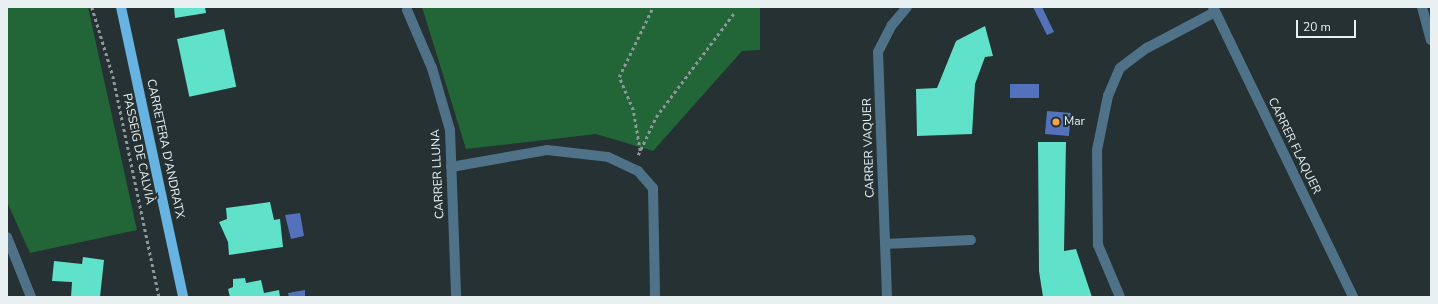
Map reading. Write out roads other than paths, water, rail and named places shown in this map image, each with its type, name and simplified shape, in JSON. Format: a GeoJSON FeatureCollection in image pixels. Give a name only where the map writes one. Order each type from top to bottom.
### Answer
{"type":"FeatureCollection","features":[{"type":"Feature","properties":{"kind":"main road","name":"CARRETERA D'ANDRATX"},"geometry":{"type":"LineString","coordinates":[[121,7],[183,297]]}},
{"type":"Feature","properties":{"kind":"street","name":"CARRER VAQUER"},"geometry":{"type":"LineString","coordinates":[[887,297],[878,52],[892,25],[907,7]]}},
{"type":"Feature","properties":{"kind":"street"},"geometry":{"type":"LineString","coordinates":[[1422,7],[1431,40]]}},
{"type":"Feature","properties":{"kind":"street"},"geometry":{"type":"LineString","coordinates":[[1120,297],[1098,245],[1097,150],[1108,96],[1120,68],[1147,48],[1214,9]]}},
{"type":"Feature","properties":{"kind":"street","name":"CARRER FLAQUER"},"geometry":{"type":"LineString","coordinates":[[1214,9],[1353,297]]}},
{"type":"Feature","properties":{"kind":"street","name":"CARRER LLUNA"},"geometry":{"type":"LineString","coordinates":[[407,10],[432,68],[450,130],[456,297]]}},
{"type":"Feature","properties":{"kind":"street"},"geometry":{"type":"LineString","coordinates":[[452,167],[547,150],[608,157],[638,171],[653,188],[655,297]]}},
{"type":"Feature","properties":{"kind":"street"},"geometry":{"type":"LineString","coordinates":[[7,237],[31,297]]}},
{"type":"Feature","properties":{"kind":"street"},"geometry":{"type":"LineString","coordinates":[[885,244],[970,240]]}},
{"type":"Feature","properties":{"kind":"water"},"geometry":{"type":"Polygon","coordinates":[[[1033,7],[1042,7],[1054,32],[1047,35],[1033,7]]]}},
{"type":"Feature","properties":{"kind":"water"},"geometry":{"type":"Polygon","coordinates":[[[1010,84],[1039,84],[1039,98],[1010,98],[1010,84]]]}},
{"type":"Feature","properties":{"kind":"water"},"geometry":{"type":"Polygon","coordinates":[[[1047,111],[1071,113],[1069,136],[1045,134],[1047,111]]]}},
{"type":"Feature","properties":{"kind":"water"},"geometry":{"type":"Polygon","coordinates":[[[300,213],[304,236],[291,239],[285,215],[300,213]]]}},
{"type":"Feature","properties":{"kind":"water"},"geometry":{"type":"Polygon","coordinates":[[[305,290],[305,297],[289,297],[288,293],[305,290]]]}},
{"type":"Feature","properties":{"kind":"place","name":"Mar"},"geometry":{"type":"Point","coordinates":[1056,122]}}]}
